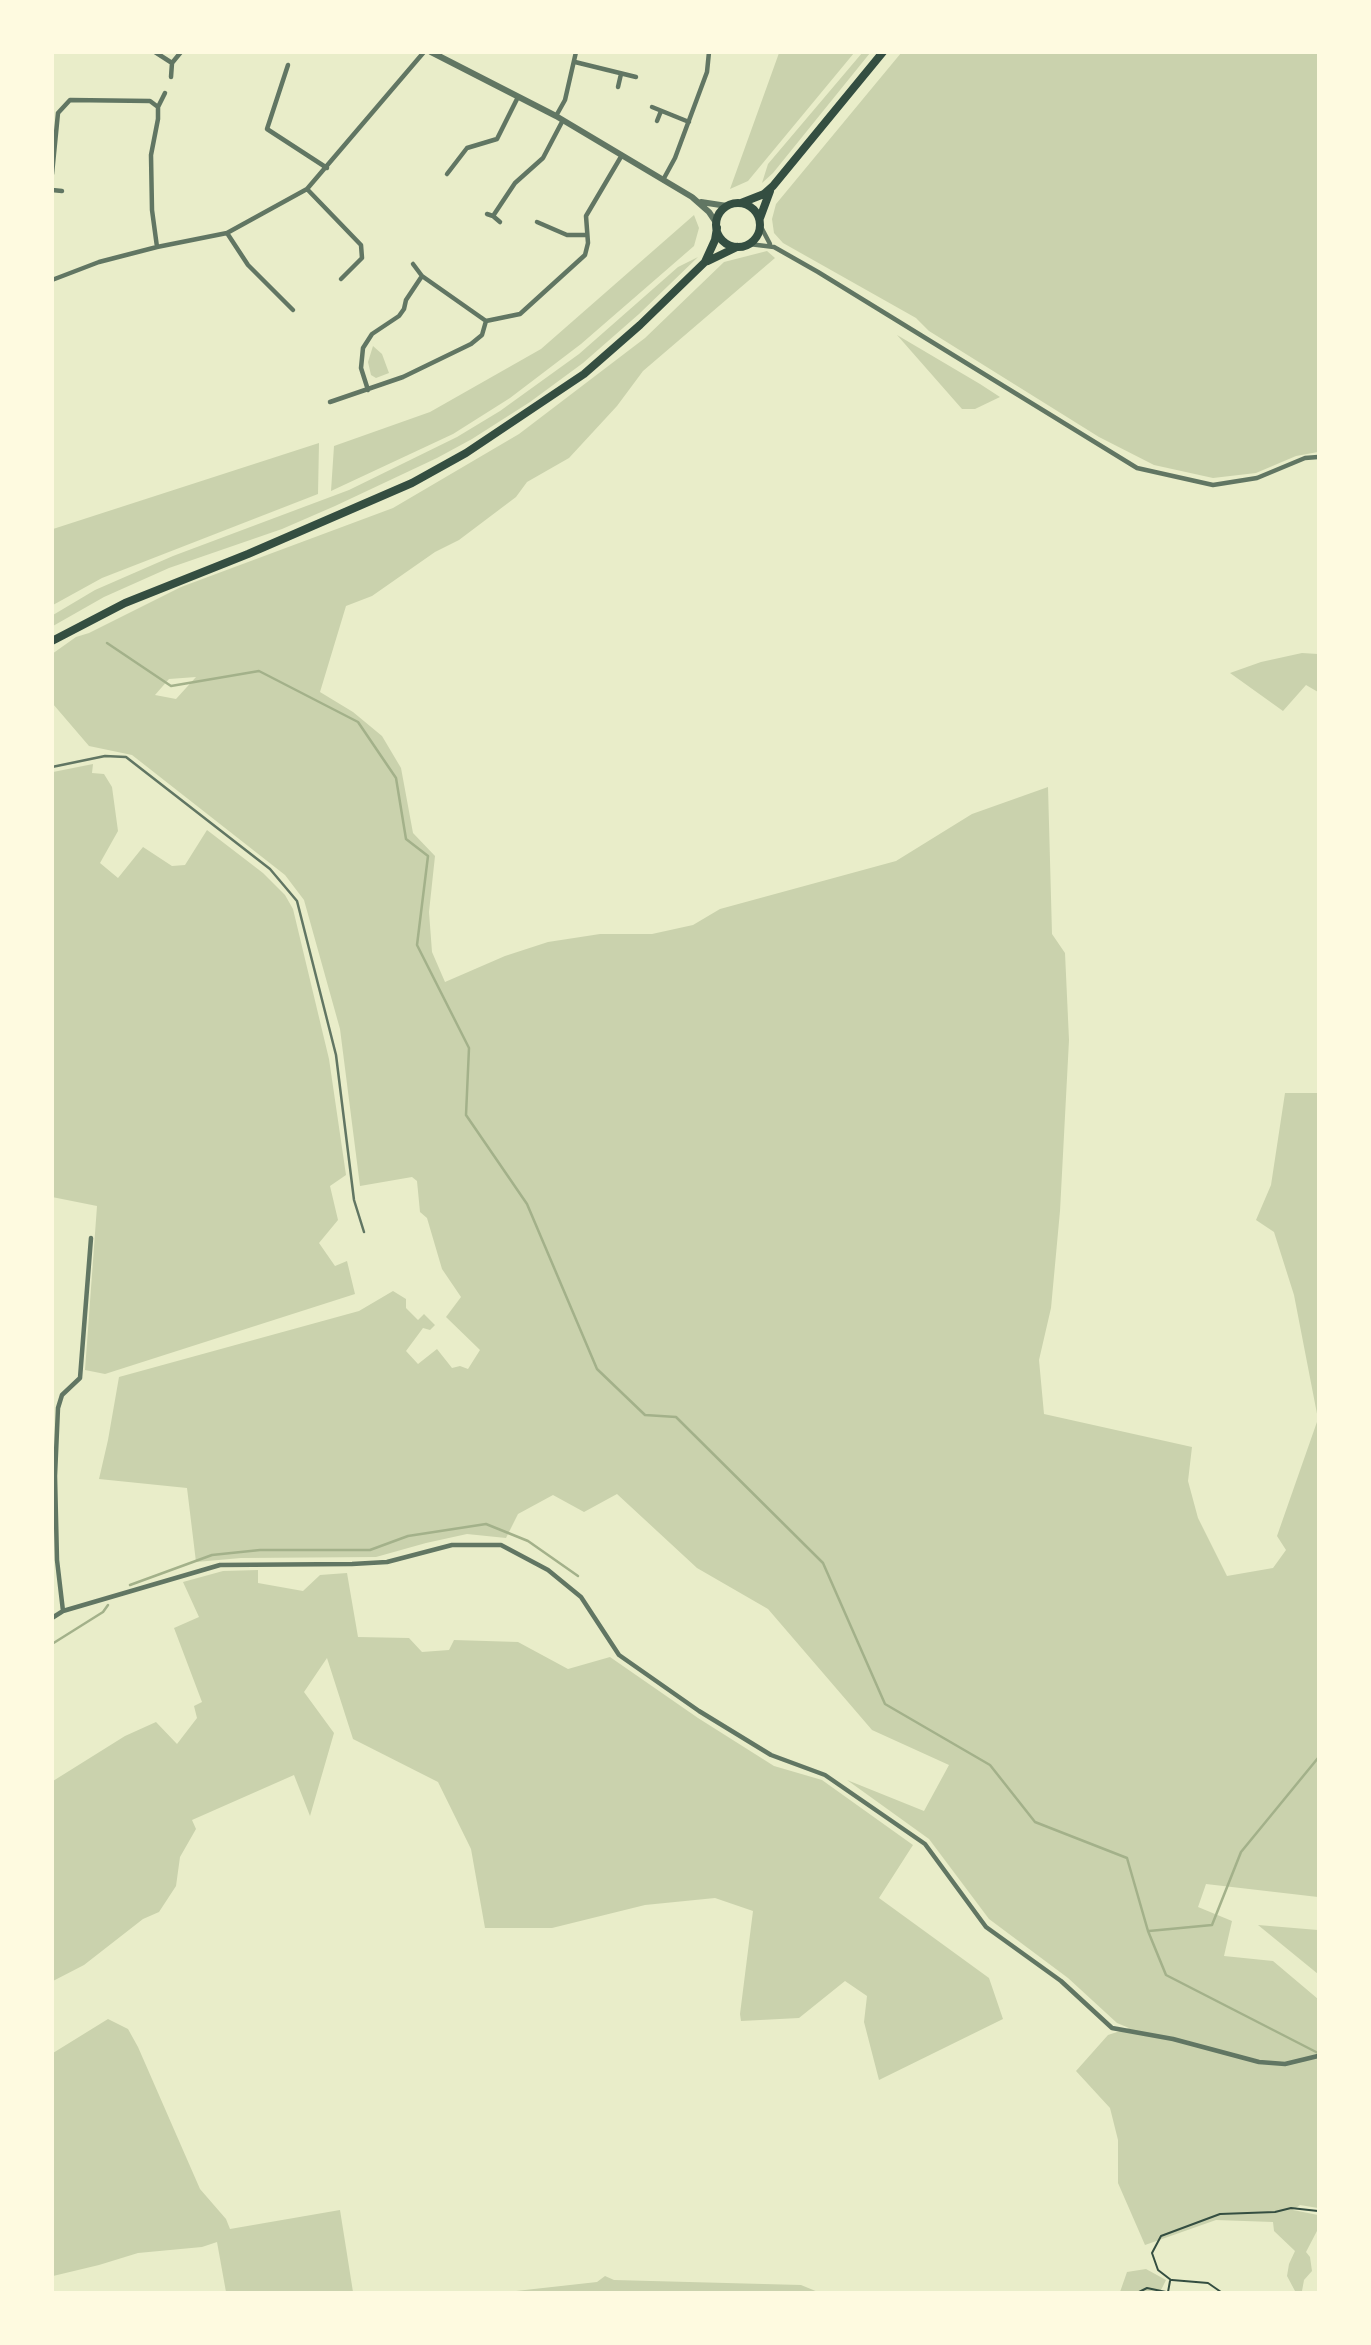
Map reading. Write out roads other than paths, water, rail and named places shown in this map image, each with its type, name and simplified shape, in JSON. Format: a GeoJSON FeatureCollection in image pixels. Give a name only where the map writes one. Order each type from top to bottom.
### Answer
{"type":"FeatureCollection","features":[{"type":"Feature","properties":{"kind":"highway"},"geometry":{"type":"LineString","coordinates":[[705,262],[715,240],[720,214],[727,206],[764,194],[773,186],[883,52]]}},
{"type":"Feature","properties":{"kind":"highway"},"geometry":{"type":"LineString","coordinates":[[52,641],[125,603],[412,484],[466,453],[584,374],[640,326],[705,262],[729,249],[745,245],[757,236],[773,186]]}},
{"type":"Feature","properties":{"kind":"highway"},"geometry":{"type":"LineString","coordinates":[[741,203],[755,210],[760,222]]}},
{"type":"Feature","properties":{"kind":"highway"},"geometry":{"type":"LineString","coordinates":[[717,226],[725,242],[745,245]]}},
{"type":"Feature","properties":{"kind":"street"},"geometry":{"type":"LineString","coordinates":[[155,52],[172,62]]}},
{"type":"Feature","properties":{"kind":"street"},"geometry":{"type":"LineString","coordinates":[[171,77],[172,62],[181,52]]}},
{"type":"Feature","properties":{"kind":"street"},"geometry":{"type":"LineString","coordinates":[[52,280],[99,262],[227,233],[307,189],[424,52]]}},
{"type":"Feature","properties":{"kind":"street"},"geometry":{"type":"LineString","coordinates":[[431,52],[556,116],[699,201],[713,206],[727,206]]}},
{"type":"Feature","properties":{"kind":"street"},"geometry":{"type":"LineString","coordinates":[[556,116],[565,100],[576,52]]}},
{"type":"Feature","properties":{"kind":"street"},"geometry":{"type":"LineString","coordinates":[[663,180],[675,158],[707,72],[709,52]]}},
{"type":"Feature","properties":{"kind":"street"},"geometry":{"type":"LineString","coordinates":[[575,62],[636,77]]}},
{"type":"Feature","properties":{"kind":"street"},"geometry":{"type":"LineString","coordinates":[[288,65],[267,129],[327,168]]}},
{"type":"Feature","properties":{"kind":"street"},"geometry":{"type":"LineString","coordinates":[[618,87],[621,74]]}},
{"type":"Feature","properties":{"kind":"street"},"geometry":{"type":"LineString","coordinates":[[157,247],[152,210],[151,156],[158,107],[165,93]]}},
{"type":"Feature","properties":{"kind":"street"},"geometry":{"type":"LineString","coordinates":[[447,174],[467,148],[497,139],[518,97]]}},
{"type":"Feature","properties":{"kind":"street"},"geometry":{"type":"LineString","coordinates":[[52,174],[58,113],[70,100],[150,101],[158,107]]}},
{"type":"Feature","properties":{"kind":"street"},"geometry":{"type":"LineString","coordinates":[[652,107],[689,122]]}},
{"type":"Feature","properties":{"kind":"street"},"geometry":{"type":"LineString","coordinates":[[657,121],[661,111]]}},
{"type":"Feature","properties":{"kind":"street"},"geometry":{"type":"LineString","coordinates":[[500,222],[490,215],[515,183],[543,158],[563,120]]}},
{"type":"Feature","properties":{"kind":"street"},"geometry":{"type":"LineString","coordinates":[[413,264],[422,275],[486,321],[514,317],[528,310],[585,256],[588,243],[586,216],[622,155]]}},
{"type":"Feature","properties":{"kind":"street"},"geometry":{"type":"LineString","coordinates":[[307,189],[361,245],[362,258],[341,279]]}},
{"type":"Feature","properties":{"kind":"street"},"geometry":{"type":"LineString","coordinates":[[52,190],[62,191]]}},
{"type":"Feature","properties":{"kind":"street"},"geometry":{"type":"LineString","coordinates":[[699,201],[717,226]]}},
{"type":"Feature","properties":{"kind":"street"},"geometry":{"type":"LineString","coordinates":[[537,222],[567,235],[586,234]]}},
{"type":"Feature","properties":{"kind":"street"},"geometry":{"type":"LineString","coordinates":[[760,222],[768,242],[774,247],[1138,468],[1213,485],[1257,478],[1305,458],[1318,457]]}},
{"type":"Feature","properties":{"kind":"street"},"geometry":{"type":"LineString","coordinates":[[227,233],[248,265],[293,310]]}},
{"type":"Feature","properties":{"kind":"street"},"geometry":{"type":"LineString","coordinates":[[745,245],[774,247]]}},
{"type":"Feature","properties":{"kind":"street"},"geometry":{"type":"LineString","coordinates":[[368,390],[361,368],[363,348],[372,334],[399,316],[422,275]]}},
{"type":"Feature","properties":{"kind":"street"},"geometry":{"type":"LineString","coordinates":[[330,402],[403,377],[475,342],[482,335],[486,321]]}},
{"type":"Feature","properties":{"kind":"street"},"geometry":{"type":"LineString","coordinates":[[62,1611],[55,1559],[58,1408],[62,1395],[80,1378],[91,1238]]}},
{"type":"Feature","properties":{"kind":"street"},"geometry":{"type":"LineString","coordinates":[[52,1618],[62,1611],[220,1565],[387,1562],[452,1545],[501,1545],[548,1570],[581,1597],[619,1655],[678,1697],[771,1755],[825,1775],[925,1844],[986,1927],[1061,1981],[1112,2028],[1172,2039],[1259,2062],[1285,2064],[1316,2057]]}},
{"type":"Feature","properties":{"kind":"lane"},"geometry":{"type":"LineString","coordinates":[[52,767],[105,756],[126,757],[270,869],[297,901],[336,1055],[354,1200],[364,1232]]}},
{"type":"Feature","properties":{"kind":"waterway"},"geometry":{"type":"LineString","coordinates":[[107,643],[171,686],[259,671],[358,722],[396,778],[406,839],[428,856],[417,945],[469,1048],[466,1115],[527,1204],[597,1369],[645,1415],[676,1417],[823,1563],[885,1704],[990,1765],[1035,1822],[1127,1858],[1148,1931],[1166,1975],[1318,2053]]}},
{"type":"Feature","properties":{"kind":"waterway"},"geometry":{"type":"LineString","coordinates":[[130,1585],[212,1555],[260,1550],[370,1550],[408,1536],[486,1524],[528,1541],[578,1576]]}},
{"type":"Feature","properties":{"kind":"waterway"},"geometry":{"type":"LineString","coordinates":[[52,1644],[103,1612],[108,1605]]}},
{"type":"Feature","properties":{"kind":"waterway"},"geometry":{"type":"LineString","coordinates":[[1149,1931],[1212,1925],[1241,1852],[1318,1758]]}}]}
